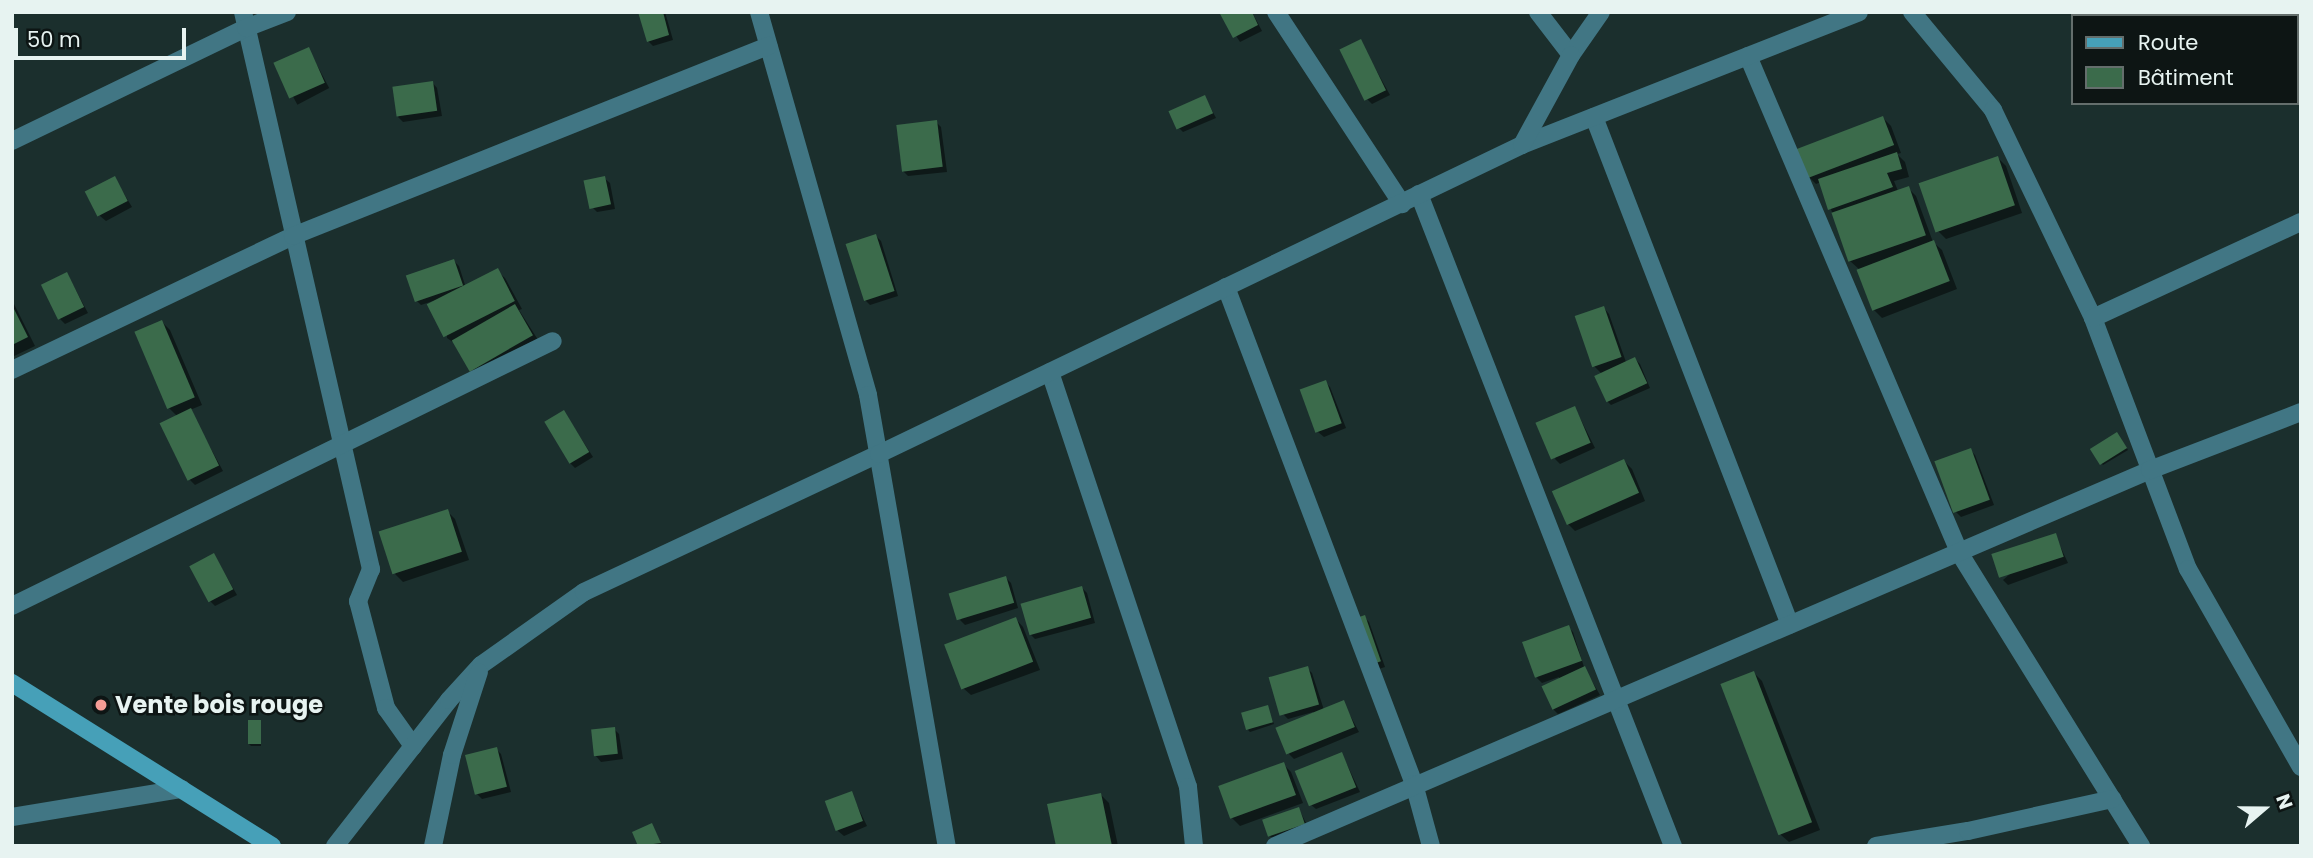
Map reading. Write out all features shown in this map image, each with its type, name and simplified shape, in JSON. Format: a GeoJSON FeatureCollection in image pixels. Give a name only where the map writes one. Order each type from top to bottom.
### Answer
{"type":"FeatureCollection","features":[{"type":"Feature","properties":{"kind":"main road"},"geometry":{"type":"LineString","coordinates":[[12,684],[272,846]]}},
{"type":"Feature","properties":{"kind":"street"},"geometry":{"type":"LineString","coordinates":[[12,141],[244,20],[287,12]]}},
{"type":"Feature","properties":{"kind":"street"},"geometry":{"type":"LineString","coordinates":[[759,12],[868,395],[947,846]]}},
{"type":"Feature","properties":{"kind":"street"},"geometry":{"type":"LineString","coordinates":[[1276,12],[1402,204]]}},
{"type":"Feature","properties":{"kind":"street"},"geometry":{"type":"LineString","coordinates":[[1538,12],[1571,55]]}},
{"type":"Feature","properties":{"kind":"street"},"geometry":{"type":"LineString","coordinates":[[1522,145],[1571,55],[1601,12]]}},
{"type":"Feature","properties":{"kind":"street"},"geometry":{"type":"LineString","coordinates":[[335,846],[449,700],[481,665],[584,592],[879,454],[1522,145],[1859,12]]}},
{"type":"Feature","properties":{"kind":"street"},"geometry":{"type":"LineString","coordinates":[[1912,12],[1993,110],[2092,318],[2188,569],[2301,766]]}},
{"type":"Feature","properties":{"kind":"street"},"geometry":{"type":"LineString","coordinates":[[244,20],[371,569],[358,601],[386,708],[413,746]]}},
{"type":"Feature","properties":{"kind":"street"},"geometry":{"type":"LineString","coordinates":[[12,370],[293,236],[768,46]]}},
{"type":"Feature","properties":{"kind":"street"},"geometry":{"type":"LineString","coordinates":[[1748,56],[1960,554],[2141,846]]}},
{"type":"Feature","properties":{"kind":"street"},"geometry":{"type":"LineString","coordinates":[[1594,117],[1790,625]]}},
{"type":"Feature","properties":{"kind":"street"},"geometry":{"type":"LineString","coordinates":[[1419,194],[1618,699],[1673,846]]}},
{"type":"Feature","properties":{"kind":"street"},"geometry":{"type":"LineString","coordinates":[[2092,318],[2301,222]]}},
{"type":"Feature","properties":{"kind":"street"},"geometry":{"type":"LineString","coordinates":[[1226,287],[1414,784],[1431,846]]}},
{"type":"Feature","properties":{"kind":"street"},"geometry":{"type":"LineString","coordinates":[[12,606],[553,341]]}},
{"type":"Feature","properties":{"kind":"street"},"geometry":{"type":"LineString","coordinates":[[1050,372],[1188,787],[1194,846]]}},
{"type":"Feature","properties":{"kind":"street"},"geometry":{"type":"LineString","coordinates":[[1275,846],[1414,784],[1960,554],[2150,470],[2301,412]]}},
{"type":"Feature","properties":{"kind":"street"},"geometry":{"type":"LineString","coordinates":[[433,846],[452,755],[481,665]]}},
{"type":"Feature","properties":{"kind":"street"},"geometry":{"type":"LineString","coordinates":[[12,817],[182,789]]}},
{"type":"Feature","properties":{"kind":"street"},"geometry":{"type":"LineString","coordinates":[[1876,846],[1969,831],[2112,799]]}},
{"type":"Feature","properties":{"kind":"building"},"geometry":{"type":"Polygon","coordinates":[[[638,12],[663,12],[669,35],[647,42],[638,12]]]}},
{"type":"Feature","properties":{"kind":"building"},"geometry":{"type":"Polygon","coordinates":[[[1219,12],[1252,12],[1258,25],[1233,38],[1219,12]]]}},
{"type":"Feature","properties":{"kind":"building"},"geometry":{"type":"Polygon","coordinates":[[[1361,39],[1386,90],[1364,101],[1339,50],[1361,39]]]}},
{"type":"Feature","properties":{"kind":"building"},"geometry":{"type":"Polygon","coordinates":[[[309,47],[325,83],[289,98],[273,63],[309,47]]]}},
{"type":"Feature","properties":{"kind":"building"},"geometry":{"type":"Polygon","coordinates":[[[433,81],[437,111],[397,116],[392,87],[433,81]]]}},
{"type":"Feature","properties":{"kind":"building"},"geometry":{"type":"Polygon","coordinates":[[[1205,95],[1213,113],[1177,130],[1168,111],[1205,95]]]}},
{"type":"Feature","properties":{"kind":"building"},"geometry":{"type":"Polygon","coordinates":[[[1883,116],[1894,145],[1807,178],[1796,149],[1883,116]]]}},
{"type":"Feature","properties":{"kind":"building"},"geometry":{"type":"Polygon","coordinates":[[[937,120],[943,167],[902,172],[896,125],[937,120]]]}},
{"type":"Feature","properties":{"kind":"building"},"geometry":{"type":"Polygon","coordinates":[[[1897,152],[1902,169],[1887,173],[1893,187],[1828,210],[1818,179],[1897,152]]]}},
{"type":"Feature","properties":{"kind":"building"},"geometry":{"type":"Polygon","coordinates":[[[1998,156],[2015,205],[1936,233],[1919,183],[1998,156]]]}},
{"type":"Feature","properties":{"kind":"building"},"geometry":{"type":"Polygon","coordinates":[[[115,176],[128,201],[97,216],[85,191],[115,176]]]}},
{"type":"Feature","properties":{"kind":"building"},"geometry":{"type":"Polygon","coordinates":[[[605,176],[611,204],[590,209],[583,181],[605,176]]]}},
{"type":"Feature","properties":{"kind":"building"},"geometry":{"type":"Polygon","coordinates":[[[1909,186],[1926,235],[1848,262],[1831,213],[1909,186]]]}},
{"type":"Feature","properties":{"kind":"building"},"geometry":{"type":"Polygon","coordinates":[[[876,234],[895,291],[864,301],[846,244],[876,234]]]}},
{"type":"Feature","properties":{"kind":"building"},"geometry":{"type":"Polygon","coordinates":[[[1934,240],[1950,281],[1872,311],[1857,270],[1934,240]]]}},
{"type":"Feature","properties":{"kind":"building"},"geometry":{"type":"Polygon","coordinates":[[[454,259],[463,285],[415,302],[406,276],[454,259]]]}},
{"type":"Feature","properties":{"kind":"building"},"geometry":{"type":"Polygon","coordinates":[[[498,268],[515,301],[444,337],[427,304],[498,268]]]}},
{"type":"Feature","properties":{"kind":"building"},"geometry":{"type":"Polygon","coordinates":[[[67,272],[84,307],[58,320],[41,285],[67,272]]]}},
{"type":"Feature","properties":{"kind":"building"},"geometry":{"type":"Polygon","coordinates":[[[515,304],[533,335],[470,372],[452,340],[515,304]]]}},
{"type":"Feature","properties":{"kind":"building"},"geometry":{"type":"Polygon","coordinates":[[[12,305],[28,337],[12,345],[12,305]]]}},
{"type":"Feature","properties":{"kind":"building"},"geometry":{"type":"Polygon","coordinates":[[[1604,306],[1622,357],[1592,367],[1575,316],[1604,306]]]}},
{"type":"Feature","properties":{"kind":"building"},"geometry":{"type":"Polygon","coordinates":[[[162,320],[195,397],[167,409],[134,332],[162,320]]]}},
{"type":"Feature","properties":{"kind":"building"},"geometry":{"type":"Polygon","coordinates":[[[1635,357],[1647,383],[1606,402],[1594,376],[1635,357]]]}},
{"type":"Feature","properties":{"kind":"building"},"geometry":{"type":"Polygon","coordinates":[[[1326,380],[1342,423],[1315,433],[1300,390],[1326,380]]]}},
{"type":"Feature","properties":{"kind":"building"},"geometry":{"type":"Polygon","coordinates":[[[1575,406],[1591,443],[1551,460],[1535,423],[1575,406]]]}},
{"type":"Feature","properties":{"kind":"building"},"geometry":{"type":"Polygon","coordinates":[[[191,408],[219,466],[188,481],[160,423],[191,408]]]}},
{"type":"Feature","properties":{"kind":"building"},"geometry":{"type":"Polygon","coordinates":[[[564,410],[589,452],[570,464],[544,422],[564,410]]]}},
{"type":"Feature","properties":{"kind":"building"},"geometry":{"type":"Polygon","coordinates":[[[2117,432],[2127,448],[2100,465],[2090,449],[2117,432]]]}},
{"type":"Feature","properties":{"kind":"building"},"geometry":{"type":"Polygon","coordinates":[[[1971,448],[1990,500],[1953,513],[1934,461],[1971,448]]]}},
{"type":"Feature","properties":{"kind":"building"},"geometry":{"type":"Polygon","coordinates":[[[1624,459],[1639,493],[1567,525],[1552,491],[1624,459]]]}},
{"type":"Feature","properties":{"kind":"building"},"geometry":{"type":"Polygon","coordinates":[[[448,509],[462,552],[392,574],[379,532],[448,509]]]}},
{"type":"Feature","properties":{"kind":"building"},"geometry":{"type":"Polygon","coordinates":[[[2056,533],[2064,557],[1999,578],[1991,554],[2056,533]]]}},
{"type":"Feature","properties":{"kind":"building"},"geometry":{"type":"Polygon","coordinates":[[[214,553],[233,589],[209,602],[189,566],[214,553]]]}},
{"type":"Feature","properties":{"kind":"building"},"geometry":{"type":"Polygon","coordinates":[[[1006,576],[1014,603],[957,620],[949,594],[1006,576]]]}},
{"type":"Feature","properties":{"kind":"building"},"geometry":{"type":"Polygon","coordinates":[[[1082,586],[1091,618],[1030,635],[1020,604],[1082,586]]]}},
{"type":"Feature","properties":{"kind":"building"},"geometry":{"type":"Polygon","coordinates":[[[1365,615],[1381,661],[1362,668],[1346,622],[1365,615]]]}},
{"type":"Feature","properties":{"kind":"building"},"geometry":{"type":"Polygon","coordinates":[[[1016,617],[1033,662],[961,689],[944,645],[1016,617]]]}},
{"type":"Feature","properties":{"kind":"building"},"geometry":{"type":"Polygon","coordinates":[[[1569,625],[1582,661],[1535,678],[1522,642],[1569,625]]]}},
{"type":"Feature","properties":{"kind":"building"},"geometry":{"type":"Polygon","coordinates":[[[1308,666],[1319,704],[1280,716],[1269,677],[1308,666]]]}},
{"type":"Feature","properties":{"kind":"building"},"geometry":{"type":"Polygon","coordinates":[[[1585,666],[1596,690],[1552,710],[1541,686],[1585,666]]]}},
{"type":"Feature","properties":{"kind":"building"},"geometry":{"type":"Polygon","coordinates":[[[1754,671],[1812,822],[1778,835],[1720,684],[1754,671]]]}},
{"type":"Feature","properties":{"kind":"building"},"geometry":{"type":"Polygon","coordinates":[[[1344,700],[1355,727],[1286,755],[1275,728],[1344,700]]]}},
{"type":"Feature","properties":{"kind":"building"},"geometry":{"type":"Polygon","coordinates":[[[1268,705],[1273,722],[1246,730],[1241,713],[1268,705]]]}},
{"type":"Feature","properties":{"kind":"building"},"geometry":{"type":"Polygon","coordinates":[[[248,720],[261,720],[261,744],[248,744],[248,720]]]}},
{"type":"Feature","properties":{"kind":"building"},"geometry":{"type":"Polygon","coordinates":[[[615,727],[618,754],[594,756],[591,730],[615,727]]]}},
{"type":"Feature","properties":{"kind":"building"},"geometry":{"type":"Polygon","coordinates":[[[497,747],[507,787],[475,795],[465,755],[497,747]]]}},
{"type":"Feature","properties":{"kind":"building"},"geometry":{"type":"Polygon","coordinates":[[[1342,752],[1356,787],[1309,806],[1295,771],[1342,752]]]}},
{"type":"Feature","properties":{"kind":"building"},"geometry":{"type":"Polygon","coordinates":[[[1284,762],[1296,795],[1230,819],[1218,786],[1284,762]]]}},
{"type":"Feature","properties":{"kind":"building"},"geometry":{"type":"Polygon","coordinates":[[[852,791],[863,821],[836,831],[825,801],[852,791]]]}},
{"type":"Feature","properties":{"kind":"building"},"geometry":{"type":"Polygon","coordinates":[[[1101,793],[1112,846],[1056,846],[1047,804],[1101,793]]]}},
{"type":"Feature","properties":{"kind":"building"},"geometry":{"type":"Polygon","coordinates":[[[1299,807],[1305,824],[1268,837],[1262,820],[1299,807]]]}},
{"type":"Feature","properties":{"kind":"building"},"geometry":{"type":"Polygon","coordinates":[[[652,823],[661,843],[638,846],[632,832],[652,823]]]}},
{"type":"Feature","properties":{"kind":"place","name":"Vente bois rouge"},"geometry":{"type":"Point","coordinates":[101,705]}}]}
